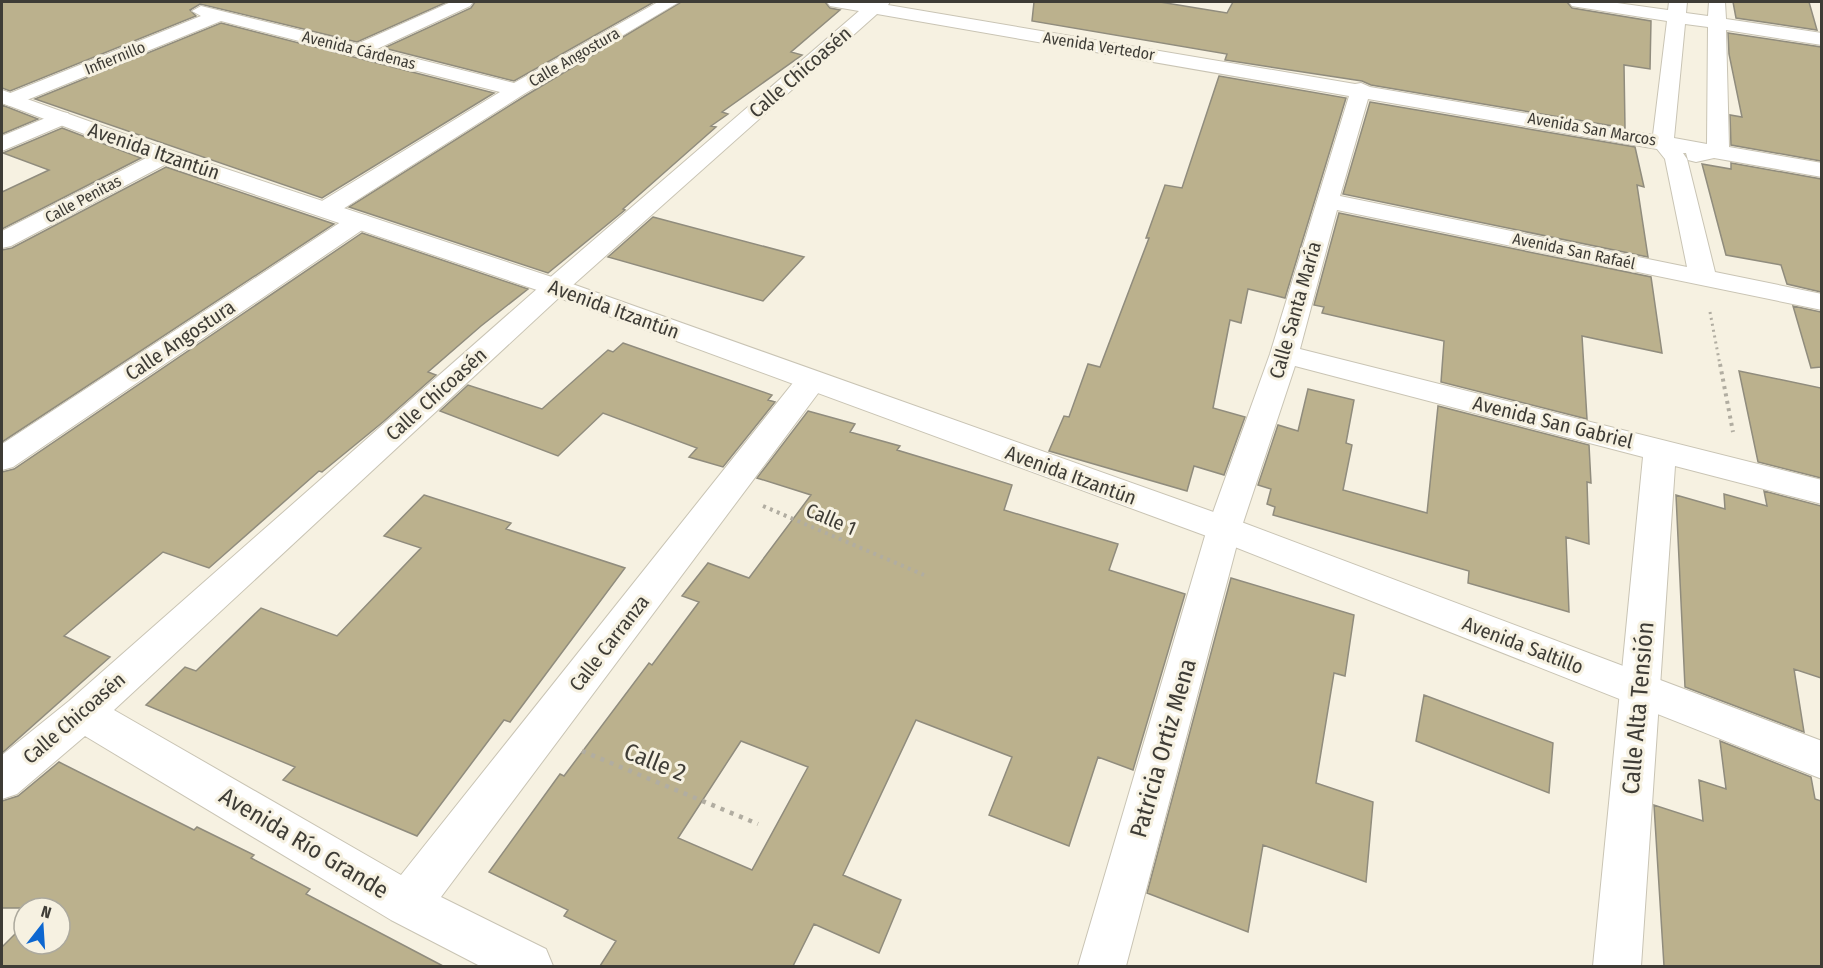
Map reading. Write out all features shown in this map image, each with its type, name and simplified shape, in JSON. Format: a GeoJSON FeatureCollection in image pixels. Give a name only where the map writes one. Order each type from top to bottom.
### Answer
{"type":"FeatureCollection","features":[{"type":"Feature","properties":{"kind":"street"},"geometry":{"type":"LineString","coordinates":[[360,50],[464,2]]}},
{"type":"Feature","properties":{"kind":"street","name":"Calle Angostura"},"geometry":{"type":"LineString","coordinates":[[326,209],[517,90],[670,2]]}},
{"type":"Feature","properties":{"kind":"street","name":"Avenida Vertedor"},"geometry":{"type":"LineString","coordinates":[[836,2],[876,5],[1362,89]]}},
{"type":"Feature","properties":{"kind":"street"},"geometry":{"type":"LineString","coordinates":[[1578,2],[1677,9],[1717,23],[1821,39]]}},
{"type":"Feature","properties":{"kind":"street"},"geometry":{"type":"LineString","coordinates":[[1716,2],[1718,151]]}},
{"type":"Feature","properties":{"kind":"street","name":"Calle Chicoasén"},"geometry":{"type":"LineString","coordinates":[[2,780],[83,713],[555,287],[876,5]]}},
{"type":"Feature","properties":{"kind":"street","name":"Avenida Cárdenas"},"geometry":{"type":"LineString","coordinates":[[212,9],[517,90]]}},
{"type":"Feature","properties":{"kind":"street","name":"Infiernillo"},"geometry":{"type":"LineString","coordinates":[[6,98],[212,9]]}},
{"type":"Feature","properties":{"kind":"street"},"geometry":{"type":"LineString","coordinates":[[1677,9],[1670,150],[1703,278]]}},
{"type":"Feature","properties":{"kind":"street","name":"Avenida San Marcos"},"geometry":{"type":"LineString","coordinates":[[1362,89],[1670,150]]}},
{"type":"Feature","properties":{"kind":"street","name":"Calle Santa María"},"geometry":{"type":"LineString","coordinates":[[1224,530],[1284,354],[1327,201],[1362,89]]}},
{"type":"Feature","properties":{"kind":"street","name":"Avenida Itzantún"},"geometry":{"type":"LineString","coordinates":[[6,98],[164,156],[555,287],[1224,530]]}},
{"type":"Feature","properties":{"kind":"street"},"geometry":{"type":"LineString","coordinates":[[2,144],[60,118]]}},
{"type":"Feature","properties":{"kind":"street"},"geometry":{"type":"LineString","coordinates":[[1670,150],[1718,151],[1821,170]]}},
{"type":"Feature","properties":{"kind":"street","name":"Calle Penitas"},"geometry":{"type":"LineString","coordinates":[[2,241],[164,156]]}},
{"type":"Feature","properties":{"kind":"street","name":"Avenida San Rafaél"},"geometry":{"type":"LineString","coordinates":[[1327,201],[1821,302]]}},
{"type":"Feature","properties":{"kind":"street","name":"Calle Angostura"},"geometry":{"type":"LineString","coordinates":[[2,459],[359,221]]}},
{"type":"Feature","properties":{"kind":"street","name":"Avenida San Gabriel"},"geometry":{"type":"LineString","coordinates":[[1284,354],[1821,492]]}},
{"type":"Feature","properties":{"kind":"street","name":"Calle Carranza"},"geometry":{"type":"LineString","coordinates":[[407,904],[811,381]]}},
{"type":"Feature","properties":{"kind":"street","name":"Calle Alta Tensión"},"geometry":{"type":"LineString","coordinates":[[1617,966],[1660,450]]}},
{"type":"Feature","properties":{"kind":"street","name":"Avenida Saltillo"},"geometry":{"type":"LineString","coordinates":[[1224,530],[1821,760]]}},
{"type":"Feature","properties":{"kind":"street","name":"Patricia Ortiz Mena"},"geometry":{"type":"LineString","coordinates":[[1102,966],[1224,530]]}},
{"type":"Feature","properties":{"kind":"street","name":"Avenida Río Grande"},"geometry":{"type":"LineString","coordinates":[[83,713],[407,904],[529,966]]}},
{"type":"Feature","properties":{"kind":"path"},"geometry":{"type":"LineString","coordinates":[[1703,278],[1741,471]]}},
{"type":"Feature","properties":{"kind":"path","name":"Calle 1"},"geometry":{"type":"LineString","coordinates":[[727,490],[924,575]]}},
{"type":"Feature","properties":{"kind":"path","name":"Calle 2"},"geometry":{"type":"LineString","coordinates":[[539,734],[758,824]]}},
{"type":"Feature","properties":{"kind":"building"},"geometry":{"type":"Polygon","coordinates":[[[2,2],[447,2],[357,42],[200,4],[190,10],[196,16],[10,91],[2,88],[2,2]]]}},
{"type":"Feature","properties":{"kind":"building"},"geometry":{"type":"Polygon","coordinates":[[[475,2],[654,2],[514,81],[384,48],[471,8],[475,2]]]}},
{"type":"Feature","properties":{"kind":"building"},"geometry":{"type":"Polygon","coordinates":[[[681,2],[825,2],[830,8],[840,10],[791,52],[802,55],[722,112],[728,114],[711,126],[716,127],[623,209],[625,210],[548,273],[349,207],[525,96],[681,2]]]}},
{"type":"Feature","properties":{"kind":"building"},"geometry":{"type":"Polygon","coordinates":[[[1034,2],[1160,2],[1227,13],[1233,2],[1567,2],[1572,8],[1651,21],[1650,69],[1624,65],[1625,128],[1371,85],[1362,81],[1225,60],[1227,54],[1032,21],[1034,2]]]}},
{"type":"Feature","properties":{"kind":"building"},"geometry":{"type":"Polygon","coordinates":[[[1733,2],[1809,2],[1817,30],[1736,18],[1733,2]]]}},
{"type":"Feature","properties":{"kind":"building"},"geometry":{"type":"Polygon","coordinates":[[[221,23],[494,93],[322,198],[35,99],[221,23]]]}},
{"type":"Feature","properties":{"kind":"building"},"geometry":{"type":"Polygon","coordinates":[[[1728,33],[1821,47],[1821,161],[1731,145],[1730,115],[1742,117],[1729,54],[1728,33]]]}},
{"type":"Feature","properties":{"kind":"building"},"geometry":{"type":"Polygon","coordinates":[[[1219,76],[1346,98],[1285,298],[1248,289],[1241,323],[1230,320],[1213,408],[1245,417],[1224,475],[1194,466],[1187,491],[1049,451],[1064,416],[1069,417],[1088,364],[1100,367],[1149,238],[1146,238],[1165,185],[1182,188],[1219,76]]]}},
{"type":"Feature","properties":{"kind":"building"},"geometry":{"type":"Polygon","coordinates":[[[1370,102],[1635,147],[1644,187],[1637,185],[1648,257],[1343,194],[1370,102]]]}},
{"type":"Feature","properties":{"kind":"building"},"geometry":{"type":"Polygon","coordinates":[[[2,105],[38,119],[2,134],[2,105]]]}},
{"type":"Feature","properties":{"kind":"building"},"geometry":{"type":"Polygon","coordinates":[[[62,128],[141,158],[2,229],[2,192],[49,170],[3,153],[62,128]]]}},
{"type":"Feature","properties":{"kind":"building"},"geometry":{"type":"Polygon","coordinates":[[[1731,163],[1821,179],[1821,292],[1787,284],[1781,265],[1726,255],[1702,164],[1731,169],[1731,163]]]}},
{"type":"Feature","properties":{"kind":"building"},"geometry":{"type":"Polygon","coordinates":[[[166,167],[334,224],[2,442],[2,250],[12,248],[166,167]]]}},
{"type":"Feature","properties":{"kind":"building"},"geometry":{"type":"Polygon","coordinates":[[[1339,213],[1651,277],[1662,353],[1582,336],[1587,419],[1441,382],[1444,341],[1322,313],[1324,307],[1314,305],[1339,213]]]}},
{"type":"Feature","properties":{"kind":"building"},"geometry":{"type":"Polygon","coordinates":[[[653,217],[804,257],[763,301],[608,257],[653,217]]]}},
{"type":"Feature","properties":{"kind":"building"},"geometry":{"type":"Polygon","coordinates":[[[362,233],[528,289],[428,372],[436,375],[383,422],[322,472],[319,471],[209,568],[163,552],[64,636],[110,657],[2,753],[2,472],[14,469],[362,233]]]}},
{"type":"Feature","properties":{"kind":"building"},"geometry":{"type":"Polygon","coordinates":[[[1793,306],[1821,312],[1821,367],[1811,368],[1793,306]]]}},
{"type":"Feature","properties":{"kind":"building"},"geometry":{"type":"Polygon","coordinates":[[[623,343],[772,395],[768,400],[775,402],[723,467],[689,457],[697,448],[603,413],[558,456],[440,411],[468,385],[542,409],[608,350],[613,352],[623,343]]]}},
{"type":"Feature","properties":{"kind":"building"},"geometry":{"type":"Polygon","coordinates":[[[1739,371],[1821,388],[1821,478],[1758,462],[1739,371]]]}},
{"type":"Feature","properties":{"kind":"building"},"geometry":{"type":"Polygon","coordinates":[[[1308,389],[1354,400],[1346,443],[1352,445],[1343,490],[1427,513],[1438,406],[1589,445],[1591,483],[1587,482],[1589,544],[1566,537],[1569,612],[1468,583],[1469,571],[1273,515],[1275,507],[1267,504],[1271,489],[1258,485],[1278,425],[1298,431],[1308,389]]]}},
{"type":"Feature","properties":{"kind":"building"},"geometry":{"type":"Polygon","coordinates":[[[808,411],[855,424],[850,432],[900,446],[897,450],[1012,485],[1004,510],[1118,544],[1109,570],[1185,594],[1133,770],[1098,757],[1069,846],[989,815],[1012,757],[916,720],[843,875],[901,900],[879,953],[814,924],[793,966],[600,966],[616,941],[564,916],[568,910],[489,872],[560,774],[564,776],[649,663],[652,665],[699,602],[682,596],[708,563],[749,578],[811,495],[757,478],[808,411]],[[741,741],[678,838],[752,870],[808,767],[741,741]]]}},
{"type":"Feature","properties":{"kind":"building"},"geometry":{"type":"Polygon","coordinates":[[[1764,491],[1821,506],[1821,678],[1794,669],[1804,732],[1685,687],[1676,495],[1725,509],[1724,494],[1767,506],[1764,491]]]}},
{"type":"Feature","properties":{"kind":"building"},"geometry":{"type":"Polygon","coordinates":[[[424,495],[511,523],[506,529],[625,568],[510,722],[504,720],[417,836],[283,780],[295,767],[146,705],[185,667],[196,671],[261,608],[337,636],[421,548],[384,536],[424,495]]]}},
{"type":"Feature","properties":{"kind":"building"},"geometry":{"type":"Polygon","coordinates":[[[1231,578],[1354,615],[1345,676],[1334,673],[1316,783],[1373,802],[1366,882],[1263,845],[1248,932],[1147,893],[1231,578]]]}},
{"type":"Feature","properties":{"kind":"building"},"geometry":{"type":"Polygon","coordinates":[[[1424,695],[1553,743],[1549,793],[1416,741],[1424,695]]]}},
{"type":"Feature","properties":{"kind":"building"},"geometry":{"type":"Polygon","coordinates":[[[1720,741],[1811,777],[1815,799],[1821,801],[1821,966],[1664,966],[1654,805],[1703,821],[1699,780],[1726,789],[1720,741]]]}},
{"type":"Feature","properties":{"kind":"building"},"geometry":{"type":"Polygon","coordinates":[[[59,762],[194,830],[197,827],[254,855],[251,858],[310,889],[306,894],[443,966],[2,966],[2,947],[12,937],[12,956],[72,956],[72,896],[12,896],[12,908],[2,908],[2,801],[18,796],[59,762]]]}}]}
